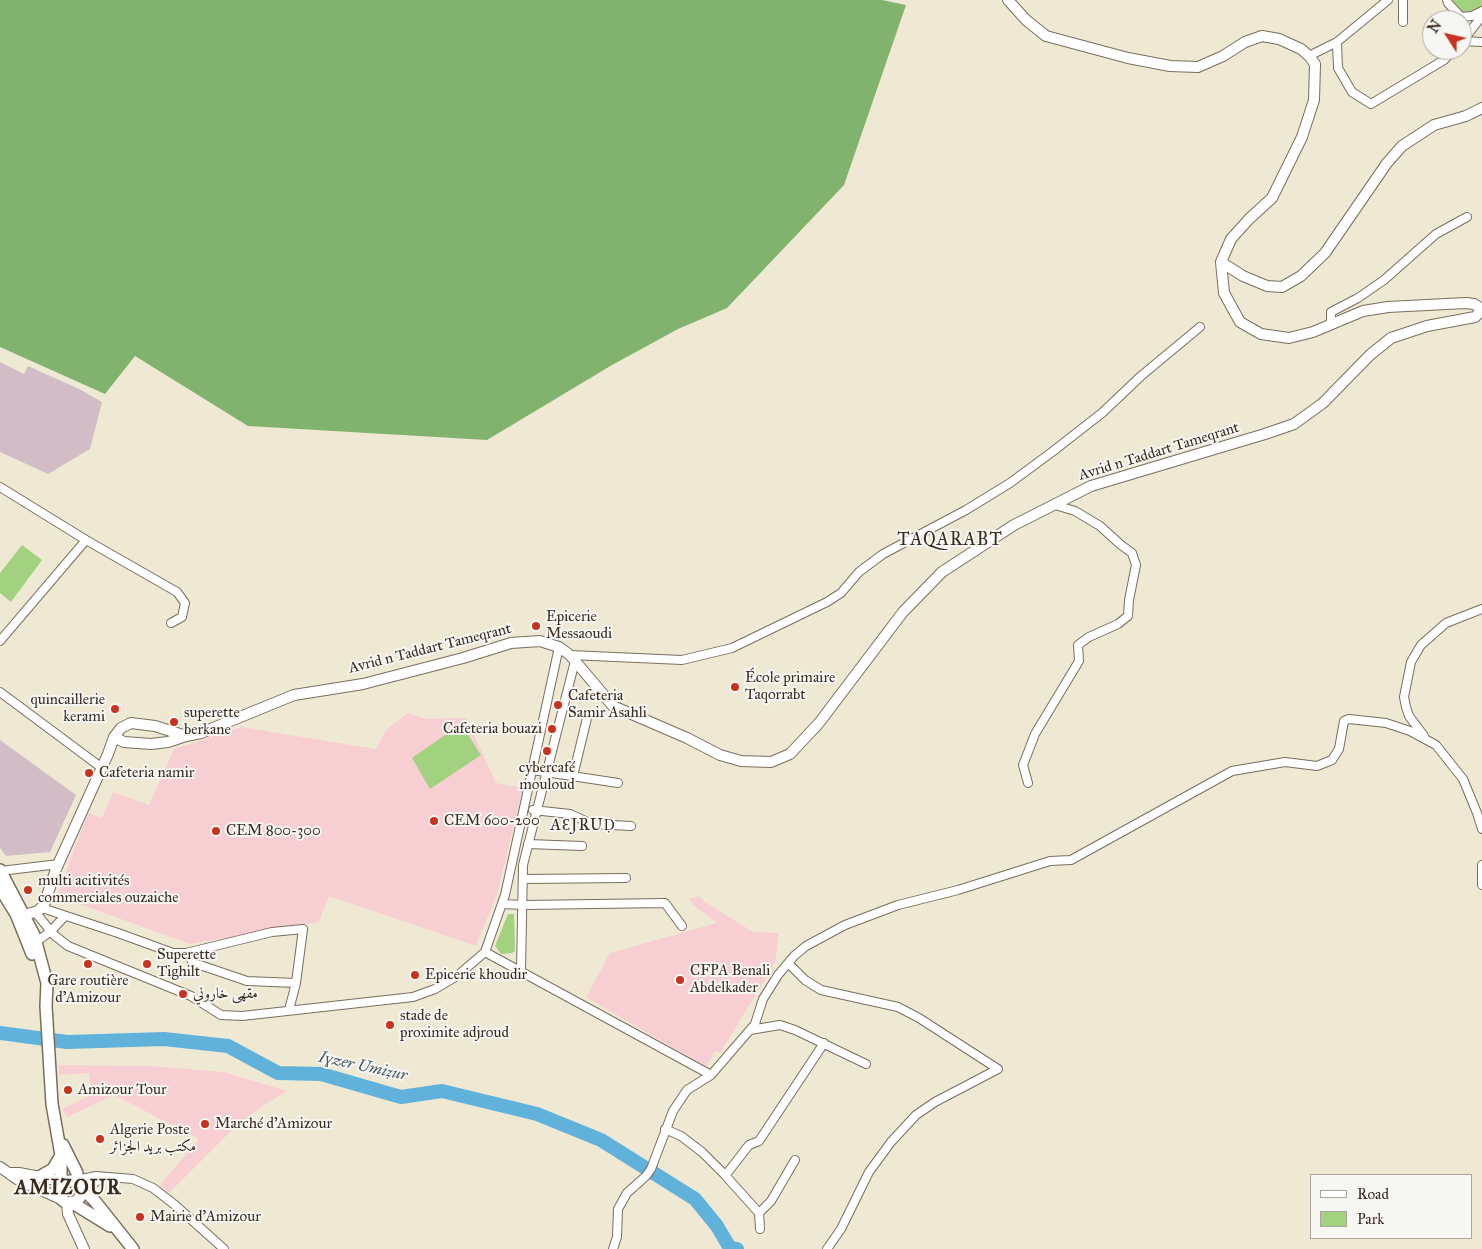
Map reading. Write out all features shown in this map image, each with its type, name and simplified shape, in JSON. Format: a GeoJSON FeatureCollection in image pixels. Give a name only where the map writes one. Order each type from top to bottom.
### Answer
{"type":"FeatureCollection","features":[{"type":"Feature","properties":{"kind":"main road"},"geometry":{"type":"LineString","coordinates":[[1008,0],[1026,20],[1046,36],[1128,58],[1170,66],[1198,67],[1223,56],[1245,42],[1262,36],[1279,39],[1301,49],[1309,56]]}},
{"type":"Feature","properties":{"kind":"main road","name":"Avrid n Taddart Tameqrant"},"geometry":{"type":"LineString","coordinates":[[114,737],[124,742],[151,744],[168,742],[201,733],[294,695],[363,684],[463,658],[511,643],[540,641],[559,648],[572,658],[613,706],[687,738],[720,755],[741,761],[771,762],[790,754],[819,723],[903,612],[942,572],[1014,525],[1091,486],[1294,424],[1323,403],[1370,355],[1391,338],[1427,326],[1475,317],[1482,310],[1474,304],[1466,303],[1363,310],[1313,332],[1289,338],[1261,334],[1240,322],[1224,293],[1221,262],[1231,239],[1272,198],[1302,137],[1314,100],[1315,64],[1309,56]]}},
{"type":"Feature","properties":{"kind":"main road"},"geometry":{"type":"LineString","coordinates":[[1221,262],[1243,276],[1267,286],[1282,286],[1301,276],[1325,253],[1387,163],[1402,146],[1434,125],[1466,116],[1482,108]]}},
{"type":"Feature","properties":{"kind":"main road"},"geometry":{"type":"LineString","coordinates":[[67,1201],[77,1199],[61,1155],[52,1104],[46,1006],[36,964],[30,913],[58,864],[102,768],[114,737],[121,728],[131,723],[155,726],[186,736]]}},
{"type":"Feature","properties":{"kind":"main road"},"geometry":{"type":"LineString","coordinates":[[0,870],[30,913],[47,983],[48,999],[46,1006]]}},
{"type":"Feature","properties":{"kind":"main road"},"geometry":{"type":"LineString","coordinates":[[0,888],[30,913]]}},
{"type":"Feature","properties":{"kind":"main road"},"geometry":{"type":"LineString","coordinates":[[59,1138],[75,1168],[73,1185]]}},
{"type":"Feature","properties":{"kind":"main road"},"geometry":{"type":"LineString","coordinates":[[39,1177],[53,1169],[61,1155]]}},
{"type":"Feature","properties":{"kind":"main road"},"geometry":{"type":"LineString","coordinates":[[0,1167],[28,1184],[67,1201],[123,1236]]}},
{"type":"Feature","properties":{"kind":"main road"},"geometry":{"type":"LineString","coordinates":[[10,1173],[19,1173],[73,1185],[94,1200],[133,1249]]}},
{"type":"Feature","properties":{"kind":"main road"},"geometry":{"type":"LineString","coordinates":[[73,1185],[59,1193],[67,1201],[68,1214],[84,1249]]}},
{"type":"Feature","properties":{"kind":"street"},"geometry":{"type":"LineString","coordinates":[[1309,56],[1337,42],[1388,0]]}},
{"type":"Feature","properties":{"kind":"street"},"geometry":{"type":"LineString","coordinates":[[1402,22],[1403,0]]}},
{"type":"Feature","properties":{"kind":"street"},"geometry":{"type":"LineString","coordinates":[[1447,0],[1461,17],[1472,16],[1482,11]]}},
{"type":"Feature","properties":{"kind":"street"},"geometry":{"type":"LineString","coordinates":[[1472,29],[1482,16]]}},
{"type":"Feature","properties":{"kind":"street"},"geometry":{"type":"LineString","coordinates":[[1337,42],[1338,68],[1352,92],[1371,104],[1444,60]]}},
{"type":"Feature","properties":{"kind":"street"},"geometry":{"type":"LineString","coordinates":[[1331,324],[1331,312],[1358,298],[1384,280],[1436,234],[1467,217]]}},
{"type":"Feature","properties":{"kind":"street"},"geometry":{"type":"LineString","coordinates":[[521,971],[523,865],[572,658],[682,660],[732,648],[827,602],[841,593],[859,572],[883,554],[974,505],[1010,483],[1102,413],[1141,376],[1200,327]]}},
{"type":"Feature","properties":{"kind":"street"},"geometry":{"type":"LineString","coordinates":[[0,487],[86,540],[177,592],[185,603],[182,617],[171,623]]}},
{"type":"Feature","properties":{"kind":"street"},"geometry":{"type":"LineString","coordinates":[[1028,784],[1023,764],[1035,734],[1078,661],[1078,645],[1118,624],[1128,616],[1136,565],[1132,553],[1100,526],[1075,511],[1055,504]]}},
{"type":"Feature","properties":{"kind":"street"},"geometry":{"type":"LineString","coordinates":[[0,641],[86,540]]}},
{"type":"Feature","properties":{"kind":"street"},"geometry":{"type":"LineString","coordinates":[[1425,738],[1408,716],[1406,707],[1404,696],[1411,662],[1421,645],[1446,623],[1482,609]]}},
{"type":"Feature","properties":{"kind":"street"},"geometry":{"type":"LineString","coordinates":[[30,913],[68,946],[191,996],[221,1015],[242,1016],[413,997],[435,988],[457,976],[485,952],[502,904],[559,648]]}},
{"type":"Feature","properties":{"kind":"street"},"geometry":{"type":"LineString","coordinates":[[0,692],[102,768]]}},
{"type":"Feature","properties":{"kind":"street"},"geometry":{"type":"LineString","coordinates":[[573,776],[588,714]]}},
{"type":"Feature","properties":{"kind":"street"},"geometry":{"type":"LineString","coordinates":[[613,1249],[617,1237],[618,1209],[627,1194],[651,1169],[656,1160],[665,1128],[673,1111],[687,1090],[711,1075],[755,1024],[763,999],[794,956],[845,925],[883,911],[1050,861],[1071,860],[1134,827],[1160,810],[1232,771],[1285,762],[1317,766],[1332,760],[1339,749],[1344,721],[1349,719],[1386,723],[1410,731],[1436,745],[1464,779],[1478,813],[1482,829]]}},
{"type":"Feature","properties":{"kind":"street"},"geometry":{"type":"LineString","coordinates":[[532,770],[618,783]]}},
{"type":"Feature","properties":{"kind":"street"},"geometry":{"type":"LineString","coordinates":[[524,808],[570,814],[592,824],[631,826]]}},
{"type":"Feature","properties":{"kind":"street"},"geometry":{"type":"LineString","coordinates":[[528,844],[582,846]]}},
{"type":"Feature","properties":{"kind":"street"},"geometry":{"type":"LineString","coordinates":[[0,870],[58,864]]}},
{"type":"Feature","properties":{"kind":"street"},"geometry":{"type":"LineString","coordinates":[[1482,865],[1482,884]]}},
{"type":"Feature","properties":{"kind":"street"},"geometry":{"type":"LineString","coordinates":[[523,879],[626,878]]}},
{"type":"Feature","properties":{"kind":"street"},"geometry":{"type":"LineString","coordinates":[[502,904],[665,903],[682,926]]}},
{"type":"Feature","properties":{"kind":"street"},"geometry":{"type":"LineString","coordinates":[[30,913],[65,916],[172,953],[186,953],[272,932],[303,929],[296,983],[289,1010]]}},
{"type":"Feature","properties":{"kind":"street"},"geometry":{"type":"LineString","coordinates":[[36,942],[51,931],[65,916]]}},
{"type":"Feature","properties":{"kind":"street"},"geometry":{"type":"LineString","coordinates":[[485,952],[711,1075]]}},
{"type":"Feature","properties":{"kind":"street"},"geometry":{"type":"LineString","coordinates":[[186,953],[194,963],[247,981],[296,983]]}},
{"type":"Feature","properties":{"kind":"street"},"geometry":{"type":"LineString","coordinates":[[788,963],[805,980],[821,990],[898,1007],[919,1018],[998,1070],[935,1102],[916,1115],[890,1142],[869,1172],[841,1229],[827,1249]]}},
{"type":"Feature","properties":{"kind":"street"},"geometry":{"type":"LineString","coordinates":[[750,1030],[780,1025],[795,1030],[866,1064]]}},
{"type":"Feature","properties":{"kind":"street"},"geometry":{"type":"LineString","coordinates":[[724,1174],[728,1172],[749,1145],[759,1141],[824,1044]]}},
{"type":"Feature","properties":{"kind":"street"},"geometry":{"type":"LineString","coordinates":[[665,1128],[682,1136],[702,1152],[724,1174],[759,1213],[760,1230]]}},
{"type":"Feature","properties":{"kind":"street"},"geometry":{"type":"LineString","coordinates":[[759,1213],[771,1201],[795,1160]]}},
{"type":"Feature","properties":{"kind":"street"},"geometry":{"type":"LineString","coordinates":[[73,1185],[104,1177]]}},
{"type":"Feature","properties":{"kind":"street"},"geometry":{"type":"LineString","coordinates":[[73,1185],[104,1177],[133,1179],[153,1188],[224,1249]]}},
{"type":"Feature","properties":{"kind":"shaded area"},"geometry":{"type":"Polygon","coordinates":[[[0,362],[24,374],[28,366],[79,389],[102,402],[90,449],[48,474],[0,452],[0,362]]]}},
{"type":"Feature","properties":{"kind":"shaded area","name":"CEM 800-300"},"geometry":{"type":"Polygon","coordinates":[[[408,713],[427,719],[466,718],[496,783],[523,788],[497,894],[476,946],[329,896],[319,922],[190,944],[57,896],[88,813],[102,818],[113,792],[149,805],[174,749],[241,727],[376,749],[386,730],[408,713]]]}},
{"type":"Feature","properties":{"kind":"shaded area"},"geometry":{"type":"Polygon","coordinates":[[[0,740],[76,795],[50,852],[6,856],[0,848],[0,740]]]}},
{"type":"Feature","properties":{"kind":"shaded area","name":"CFPA Benali Abdelkader"},"geometry":{"type":"Polygon","coordinates":[[[699,896],[753,932],[779,933],[775,963],[720,1053],[715,1051],[706,1067],[586,997],[610,953],[717,923],[692,904],[689,899],[699,896]]]}},
{"type":"Feature","properties":{"kind":"shaded area","name":"Marché d'Amizour"},"geometry":{"type":"Polygon","coordinates":[[[59,1065],[149,1066],[224,1072],[287,1091],[261,1107],[232,1130],[169,1193],[160,1185],[199,1139],[114,1095],[67,1117],[62,1109],[91,1095],[89,1073],[59,1075],[59,1065]]]}},
{"type":"Feature","properties":{"kind":"green space"},"geometry":{"type":"Polygon","coordinates":[[[0,0],[882,0],[906,5],[844,185],[727,308],[678,329],[612,365],[487,440],[248,426],[135,356],[105,394],[0,347],[0,0]]]}},
{"type":"Feature","properties":{"kind":"green space"},"geometry":{"type":"Polygon","coordinates":[[[1452,0],[1482,0],[1482,6],[1472,11],[1461,10],[1452,0]]]}},
{"type":"Feature","properties":{"kind":"green space"},"geometry":{"type":"Polygon","coordinates":[[[22,545],[42,560],[11,602],[0,593],[0,573],[22,545]]]}},
{"type":"Feature","properties":{"kind":"green space"},"geometry":{"type":"Polygon","coordinates":[[[461,724],[481,755],[430,789],[412,758],[461,724]]]}},
{"type":"Feature","properties":{"kind":"green space"},"geometry":{"type":"Polygon","coordinates":[[[508,914],[514,914],[515,951],[501,954],[495,946],[508,914]]]}},
{"type":"Feature","properties":{"kind":"waterway","name":"Iɣzer Umiẓur"},"geometry":{"type":"LineString","coordinates":[[0,1033],[67,1042],[164,1039],[228,1046],[278,1073],[321,1074],[401,1097],[442,1091],[537,1114],[601,1140],[695,1199],[717,1226],[730,1248],[737,1249]]}},
{"type":"Feature","properties":{"kind":"place","name":"Epicerie Messaoudi"},"geometry":{"type":"Point","coordinates":[536,626]}},
{"type":"Feature","properties":{"kind":"place","name":"École primaire Taqorrabt"},"geometry":{"type":"Point","coordinates":[735,687]}},
{"type":"Feature","properties":{"kind":"place","name":"Cafeteria Samir Asahli"},"geometry":{"type":"Point","coordinates":[558,705]}},
{"type":"Feature","properties":{"kind":"place","name":"quincaillerie kerami"},"geometry":{"type":"Point","coordinates":[115,709]}},
{"type":"Feature","properties":{"kind":"place","name":"superette berkane"},"geometry":{"type":"Point","coordinates":[174,722]}},
{"type":"Feature","properties":{"kind":"place","name":"Cafeteria bouazi"},"geometry":{"type":"Point","coordinates":[552,729]}},
{"type":"Feature","properties":{"kind":"place","name":"cybercafé mouloud"},"geometry":{"type":"Point","coordinates":[547,751]}},
{"type":"Feature","properties":{"kind":"place","name":"Cafeteria namir"},"geometry":{"type":"Point","coordinates":[89,773]}},
{"type":"Feature","properties":{"kind":"place","name":"CEM 600-200"},"geometry":{"type":"Point","coordinates":[434,821]}},
{"type":"Feature","properties":{"kind":"place","name":"CEM 800-300"},"geometry":{"type":"Point","coordinates":[216,831]}},
{"type":"Feature","properties":{"kind":"place","name":"multi acitivités commerciales ouzaiche"},"geometry":{"type":"Point","coordinates":[28,890]}},
{"type":"Feature","properties":{"kind":"place","name":"Gare routière d'Amizour"},"geometry":{"type":"Point","coordinates":[88,964]}},
{"type":"Feature","properties":{"kind":"place","name":"Superette Tighilt"},"geometry":{"type":"Point","coordinates":[147,964]}},
{"type":"Feature","properties":{"kind":"place","name":"Epicerie khoudir"},"geometry":{"type":"Point","coordinates":[415,975]}},
{"type":"Feature","properties":{"kind":"place","name":"CFPA Benali Abdelkader"},"geometry":{"type":"Point","coordinates":[680,980]}},
{"type":"Feature","properties":{"kind":"place","name":"مقهى خاروني"},"geometry":{"type":"Point","coordinates":[183,994]}},
{"type":"Feature","properties":{"kind":"place","name":"stade de proximite adjroud"},"geometry":{"type":"Point","coordinates":[390,1025]}},
{"type":"Feature","properties":{"kind":"place","name":"Amizour Tour"},"geometry":{"type":"Point","coordinates":[68,1090]}},
{"type":"Feature","properties":{"kind":"place","name":"Marché d'Amizour"},"geometry":{"type":"Point","coordinates":[205,1124]}},
{"type":"Feature","properties":{"kind":"place","name":"Algerie Poste مكتب بريد الجزائر"},"geometry":{"type":"Point","coordinates":[100,1139]}},
{"type":"Feature","properties":{"kind":"place","name":"Mairie d'Amizour"},"geometry":{"type":"Point","coordinates":[140,1217]}},
{"type":"Feature","properties":{"kind":"district","name":"TAQARABT"},"geometry":{"type":"Point","coordinates":[950,541]}},
{"type":"Feature","properties":{"kind":"district","name":"AƐJRUḌ"},"geometry":{"type":"Point","coordinates":[583,826]}},
{"type":"Feature","properties":{"kind":"district","name":"AMIZOUR"},"geometry":{"type":"Point","coordinates":[68,1189]}}]}
